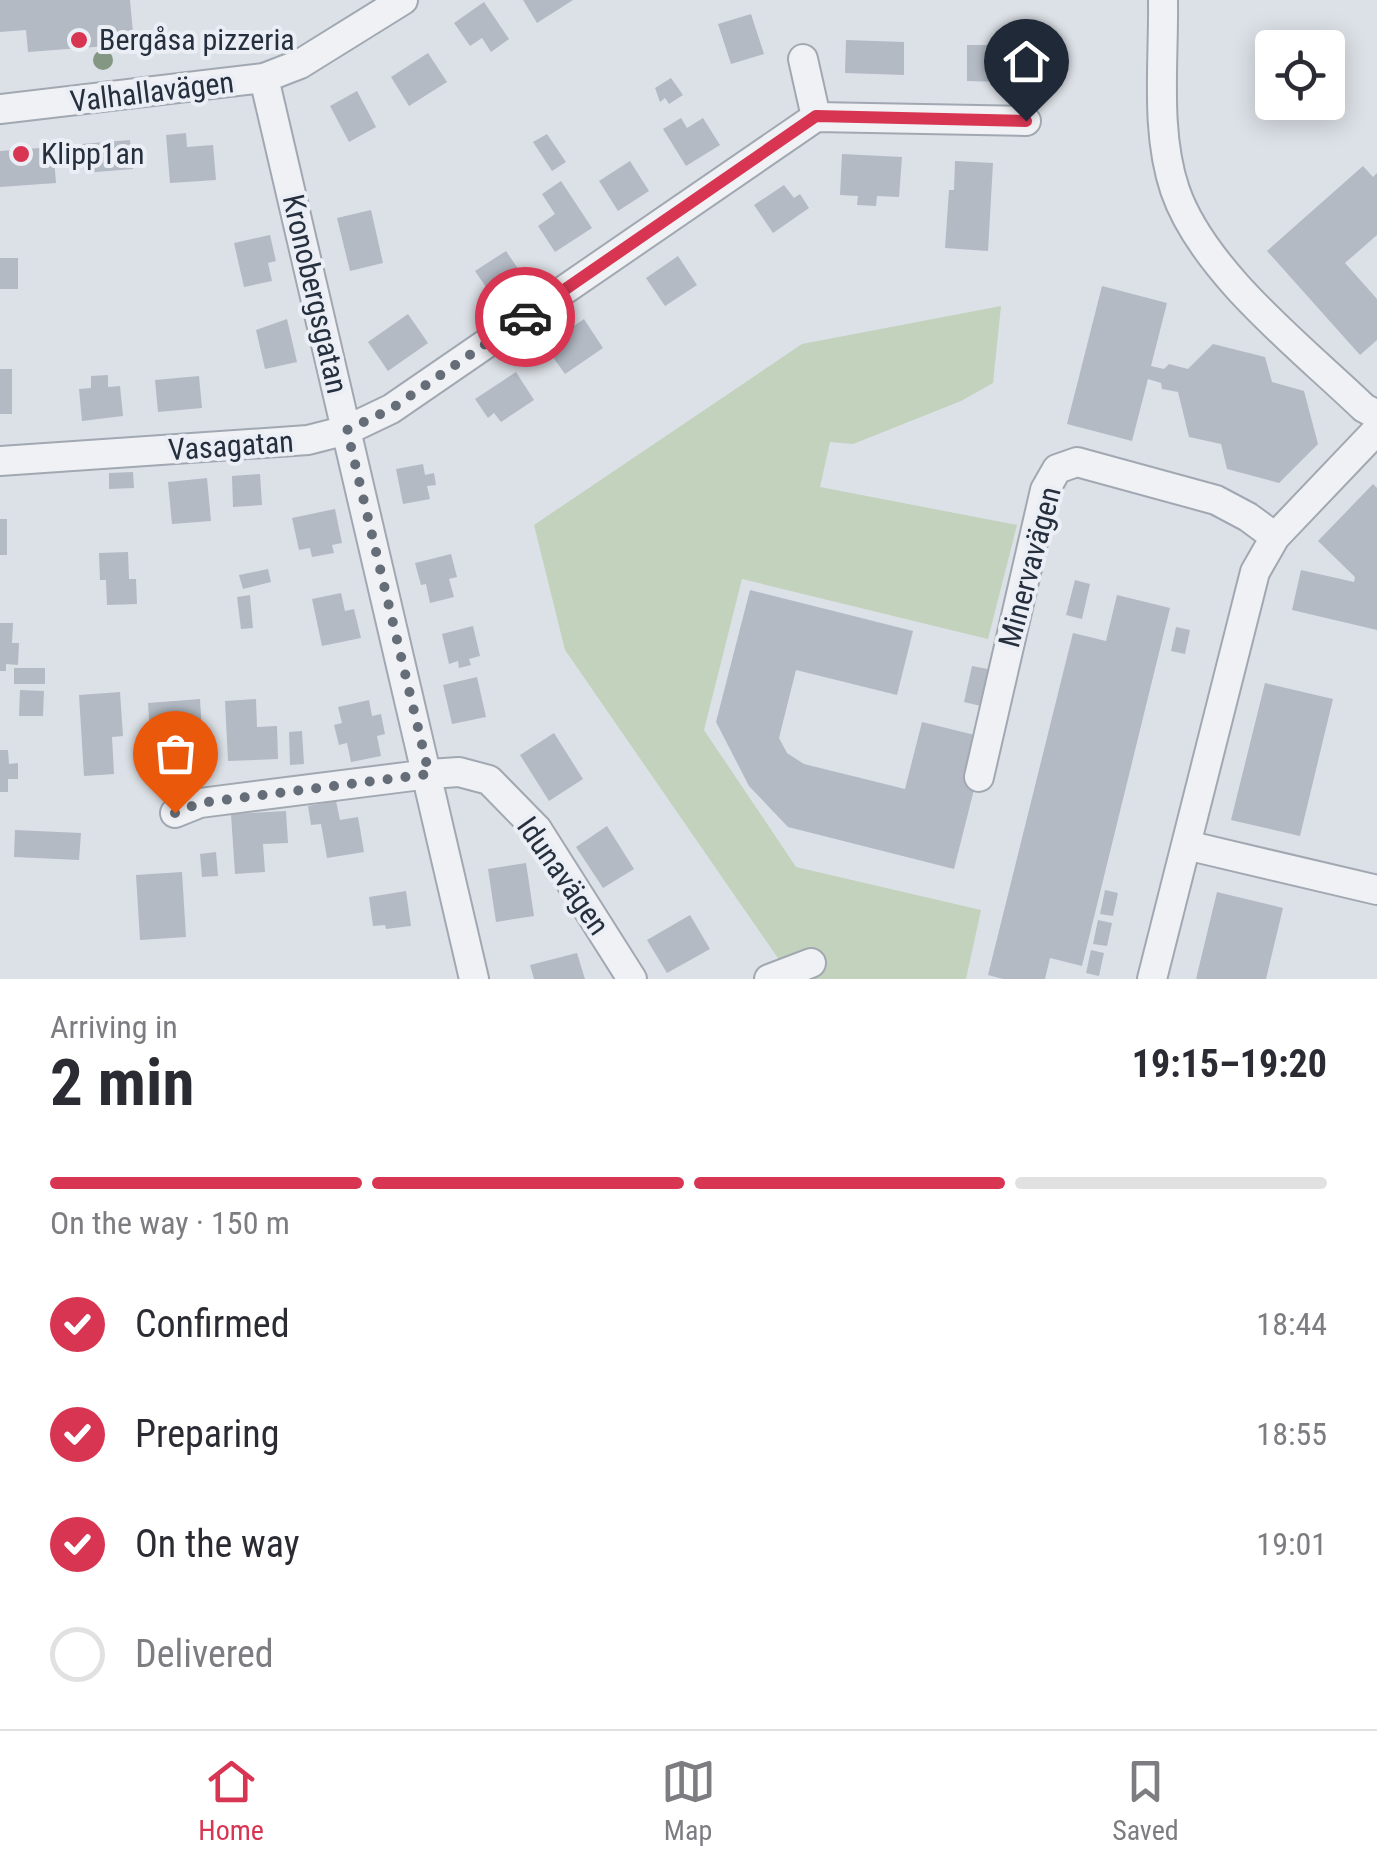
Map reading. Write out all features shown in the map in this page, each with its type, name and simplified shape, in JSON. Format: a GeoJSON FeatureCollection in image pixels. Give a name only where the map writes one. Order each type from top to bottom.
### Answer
{"type":"FeatureCollection","features":[{"type":"Feature","properties":{"kind":"street","name":"Valhallavägen"},"geometry":{"type":"LineString","coordinates":[[0,109],[264,78],[300,64],[403,0]]}},
{"type":"Feature","properties":{"kind":"street"},"geometry":{"type":"LineString","coordinates":[[1164,0],[1164,132],[1176,191],[1207,252],[1364,408],[1377,415]]}},
{"type":"Feature","properties":{"kind":"street"},"geometry":{"type":"LineString","coordinates":[[803,59],[816,116],[1026,121]]}},
{"type":"Feature","properties":{"kind":"street","name":"Kronobergsgatan"},"geometry":{"type":"LineString","coordinates":[[264,78],[474,979]]}},
{"type":"Feature","properties":{"kind":"street","name":"Vasagatan"},"geometry":{"type":"LineString","coordinates":[[0,461],[308,440],[347,430],[391,409],[816,116]]}},
{"type":"Feature","properties":{"kind":"street"},"geometry":{"type":"LineString","coordinates":[[1152,979],[1255,572],[1275,538],[1377,430]]}},
{"type":"Feature","properties":{"kind":"street","name":"Minervavägen"},"geometry":{"type":"LineString","coordinates":[[979,777],[1045,490],[1058,468],[1077,462],[1216,500],[1248,517],[1275,538]]}},
{"type":"Feature","properties":{"kind":"street","name":"Idunavägen"},"geometry":{"type":"LineString","coordinates":[[175,813],[200,803],[429,774],[460,772],[489,780],[537,830],[632,979]]}},
{"type":"Feature","properties":{"kind":"street"},"geometry":{"type":"LineString","coordinates":[[1186,845],[1377,890]]}},
{"type":"Feature","properties":{"kind":"street"},"geometry":{"type":"LineString","coordinates":[[769,979],[811,962]]}},
{"type":"Feature","properties":{"kind":"green space"},"geometry":{"type":"Polygon","coordinates":[[[1001,306],[993,383],[961,401],[853,444],[830,442],[820,487],[1017,525],[988,639],[742,579],[704,730],[796,867],[981,910],[966,979],[797,979],[782,964],[565,650],[534,525],[802,344],[1001,306]]]}},
{"type":"Feature","properties":{"kind":"building"},"geometry":{"type":"Polygon","coordinates":[[[0,0],[130,0],[134,44],[28,52],[26,30],[0,32],[0,0]]]}},
{"type":"Feature","properties":{"kind":"building"},"geometry":{"type":"Polygon","coordinates":[[[523,0],[573,0],[537,23],[523,0]]]}},
{"type":"Feature","properties":{"kind":"building"},"geometry":{"type":"Polygon","coordinates":[[[484,2],[509,39],[491,52],[482,38],[470,46],[454,23],[484,2]]]}},
{"type":"Feature","properties":{"kind":"building"},"geometry":{"type":"Polygon","coordinates":[[[751,14],[764,54],[731,64],[718,24],[751,14]]]}},
{"type":"Feature","properties":{"kind":"building"},"geometry":{"type":"Polygon","coordinates":[[[846,40],[904,42],[904,75],[845,73],[846,40]]]}},
{"type":"Feature","properties":{"kind":"building"},"geometry":{"type":"Polygon","coordinates":[[[967,45],[1000,45],[999,82],[967,81],[967,45]]]}},
{"type":"Feature","properties":{"kind":"building"},"geometry":{"type":"Polygon","coordinates":[[[428,53],[447,82],[409,106],[391,77],[428,53]]]}},
{"type":"Feature","properties":{"kind":"building"},"geometry":{"type":"Polygon","coordinates":[[[671,78],[683,95],[669,104],[665,98],[660,102],[655,88],[671,78]]]}},
{"type":"Feature","properties":{"kind":"building"},"geometry":{"type":"Polygon","coordinates":[[[357,91],[376,127],[349,142],[330,106],[357,91]]]}},
{"type":"Feature","properties":{"kind":"building"},"geometry":{"type":"Polygon","coordinates":[[[681,118],[687,128],[703,118],[720,145],[686,166],[663,129],[681,118]]]}},
{"type":"Feature","properties":{"kind":"building"},"geometry":{"type":"Polygon","coordinates":[[[186,133],[187,147],[213,145],[216,180],[170,183],[166,135],[186,133]]]}},
{"type":"Feature","properties":{"kind":"building"},"geometry":{"type":"Polygon","coordinates":[[[547,134],[566,162],[552,171],[533,142],[547,134]]]}},
{"type":"Feature","properties":{"kind":"building"},"geometry":{"type":"Polygon","coordinates":[[[130,140],[133,169],[84,173],[82,144],[130,140]]]}},
{"type":"Feature","properties":{"kind":"building"},"geometry":{"type":"Polygon","coordinates":[[[53,147],[56,183],[0,187],[0,151],[53,147]]]}},
{"type":"Feature","properties":{"kind":"building"},"geometry":{"type":"Polygon","coordinates":[[[842,154],[902,157],[899,197],[877,196],[876,206],[857,205],[858,196],[840,195],[842,154]]]}},
{"type":"Feature","properties":{"kind":"building"},"geometry":{"type":"Polygon","coordinates":[[[630,161],[649,191],[618,211],[599,181],[630,161]]]}},
{"type":"Feature","properties":{"kind":"building"},"geometry":{"type":"Polygon","coordinates":[[[955,161],[993,163],[988,251],[945,248],[955,161]]]}},
{"type":"Feature","properties":{"kind":"building"},"geometry":{"type":"Polygon","coordinates":[[[1363,166],[1373,177],[1377,173],[1377,235],[1345,263],[1377,299],[1377,340],[1360,355],[1267,251],[1363,166]]]}},
{"type":"Feature","properties":{"kind":"building"},"geometry":{"type":"Polygon","coordinates":[[[561,181],[592,228],[555,252],[538,226],[555,214],[542,194],[561,181]]]}},
{"type":"Feature","properties":{"kind":"building"},"geometry":{"type":"Polygon","coordinates":[[[784,185],[794,198],[800,194],[809,208],[773,233],[754,205],[784,185]]]}},
{"type":"Feature","properties":{"kind":"building"},"geometry":{"type":"Polygon","coordinates":[[[371,210],[383,263],[350,271],[337,218],[371,210]]]}},
{"type":"Feature","properties":{"kind":"building"},"geometry":{"type":"Polygon","coordinates":[[[270,235],[276,261],[268,263],[272,281],[244,287],[234,243],[270,235]]]}},
{"type":"Feature","properties":{"kind":"building"},"geometry":{"type":"Polygon","coordinates":[[[506,251],[523,276],[492,296],[475,271],[506,251]]]}},
{"type":"Feature","properties":{"kind":"building"},"geometry":{"type":"Polygon","coordinates":[[[678,256],[697,285],[665,306],[646,278],[678,256]]]}},
{"type":"Feature","properties":{"kind":"building"},"geometry":{"type":"Polygon","coordinates":[[[0,258],[18,258],[18,289],[0,289],[0,258]]]}},
{"type":"Feature","properties":{"kind":"building"},"geometry":{"type":"Polygon","coordinates":[[[1102,286],[1167,303],[1151,366],[1164,369],[1169,364],[1188,369],[1213,344],[1265,357],[1272,382],[1304,391],[1318,444],[1279,483],[1227,469],[1221,444],[1189,437],[1178,392],[1162,389],[1161,383],[1148,379],[1132,441],[1067,424],[1102,286]]]}},
{"type":"Feature","properties":{"kind":"building"},"geometry":{"type":"Polygon","coordinates":[[[408,314],[428,343],[388,371],[368,342],[408,314]]]}},
{"type":"Feature","properties":{"kind":"building"},"geometry":{"type":"Polygon","coordinates":[[[287,319],[297,362],[265,369],[256,330],[287,319]]]}},
{"type":"Feature","properties":{"kind":"building"},"geometry":{"type":"Polygon","coordinates":[[[584,319],[603,348],[565,374],[545,346],[584,319]]]}},
{"type":"Feature","properties":{"kind":"building"},"geometry":{"type":"Polygon","coordinates":[[[0,369],[12,369],[12,414],[0,414],[0,369]]]}},
{"type":"Feature","properties":{"kind":"building"},"geometry":{"type":"Polygon","coordinates":[[[516,372],[534,400],[501,422],[494,413],[488,418],[475,399],[516,372]]]}},
{"type":"Feature","properties":{"kind":"building"},"geometry":{"type":"Polygon","coordinates":[[[108,375],[108,387],[120,386],[123,416],[82,421],[79,389],[91,388],[91,376],[108,375]]]}},
{"type":"Feature","properties":{"kind":"building"},"geometry":{"type":"Polygon","coordinates":[[[199,376],[202,408],[158,412],[155,380],[199,376]]]}},
{"type":"Feature","properties":{"kind":"building"},"geometry":{"type":"Polygon","coordinates":[[[423,464],[425,475],[434,473],[436,485],[427,486],[430,499],[403,504],[396,469],[423,464]]]}},
{"type":"Feature","properties":{"kind":"building"},"geometry":{"type":"Polygon","coordinates":[[[133,472],[134,488],[109,489],[109,473],[133,472]]]}},
{"type":"Feature","properties":{"kind":"building"},"geometry":{"type":"Polygon","coordinates":[[[260,474],[262,505],[233,507],[232,476],[260,474]]]}},
{"type":"Feature","properties":{"kind":"building"},"geometry":{"type":"Polygon","coordinates":[[[207,478],[211,521],[172,524],[168,482],[207,478]]]}},
{"type":"Feature","properties":{"kind":"building"},"geometry":{"type":"Polygon","coordinates":[[[1373,484],[1377,488],[1377,630],[1292,610],[1301,570],[1354,582],[1355,577],[1318,541],[1373,484]]]}},
{"type":"Feature","properties":{"kind":"building"},"geometry":{"type":"Polygon","coordinates":[[[335,509],[342,543],[332,545],[334,553],[312,557],[310,548],[299,550],[292,518],[335,509]]]}},
{"type":"Feature","properties":{"kind":"building"},"geometry":{"type":"Polygon","coordinates":[[[0,519],[7,519],[7,555],[0,555],[0,519]]]}},
{"type":"Feature","properties":{"kind":"building"},"geometry":{"type":"Polygon","coordinates":[[[128,552],[129,579],[136,579],[137,604],[107,605],[106,580],[100,580],[99,553],[128,552]]]}},
{"type":"Feature","properties":{"kind":"building"},"geometry":{"type":"Polygon","coordinates":[[[451,554],[457,577],[449,579],[454,597],[430,603],[415,563],[451,554]]]}},
{"type":"Feature","properties":{"kind":"building"},"geometry":{"type":"Polygon","coordinates":[[[268,569],[271,582],[243,589],[239,575],[268,569]]]}},
{"type":"Feature","properties":{"kind":"building"},"geometry":{"type":"Polygon","coordinates":[[[1075,580],[1090,584],[1082,619],[1066,615],[1075,580]]]}},
{"type":"Feature","properties":{"kind":"building"},"geometry":{"type":"Polygon","coordinates":[[[750,590],[913,631],[897,695],[796,670],[779,738],[787,753],[804,764],[905,789],[922,722],[987,738],[954,869],[788,827],[749,786],[716,722],[750,590]]]}},
{"type":"Feature","properties":{"kind":"building"},"geometry":{"type":"Polygon","coordinates":[[[341,593],[345,611],[354,609],[361,638],[322,646],[312,599],[341,593]]]}},
{"type":"Feature","properties":{"kind":"building"},"geometry":{"type":"Polygon","coordinates":[[[250,595],[253,628],[241,629],[237,597],[250,595]]]}},
{"type":"Feature","properties":{"kind":"building"},"geometry":{"type":"Polygon","coordinates":[[[1117,595],[1170,608],[1082,966],[1050,958],[1045,979],[988,975],[1073,633],[1106,641],[1117,595]]]}},
{"type":"Feature","properties":{"kind":"building"},"geometry":{"type":"Polygon","coordinates":[[[0,623],[13,623],[12,643],[19,643],[18,665],[6,664],[6,671],[0,671],[0,623]]]}},
{"type":"Feature","properties":{"kind":"building"},"geometry":{"type":"Polygon","coordinates":[[[473,626],[480,656],[469,659],[471,665],[459,668],[458,661],[449,664],[442,634],[473,626]]]}},
{"type":"Feature","properties":{"kind":"building"},"geometry":{"type":"Polygon","coordinates":[[[1176,627],[1190,630],[1185,654],[1171,651],[1176,627]]]}},
{"type":"Feature","properties":{"kind":"building"},"geometry":{"type":"Polygon","coordinates":[[[972,666],[993,670],[985,707],[964,702],[972,666]]]}},
{"type":"Feature","properties":{"kind":"building"},"geometry":{"type":"Polygon","coordinates":[[[14,668],[45,668],[45,684],[14,684],[14,668]]]}},
{"type":"Feature","properties":{"kind":"building"},"geometry":{"type":"Polygon","coordinates":[[[477,677],[486,717],[452,724],[443,685],[477,677]]]}},
{"type":"Feature","properties":{"kind":"building"},"geometry":{"type":"Polygon","coordinates":[[[1265,683],[1333,699],[1300,836],[1231,820],[1265,683]]]}},
{"type":"Feature","properties":{"kind":"building"},"geometry":{"type":"Polygon","coordinates":[[[20,690],[44,691],[43,716],[19,716],[20,690]]]}},
{"type":"Feature","properties":{"kind":"building"},"geometry":{"type":"Polygon","coordinates":[[[120,692],[123,736],[112,737],[114,774],[84,776],[79,695],[120,692]]]}},
{"type":"Feature","properties":{"kind":"building"},"geometry":{"type":"Polygon","coordinates":[[[200,699],[202,731],[150,735],[148,703],[200,699]]]}},
{"type":"Feature","properties":{"kind":"building"},"geometry":{"type":"Polygon","coordinates":[[[256,699],[257,727],[277,726],[278,759],[228,761],[225,701],[256,699]]]}},
{"type":"Feature","properties":{"kind":"building"},"geometry":{"type":"Polygon","coordinates":[[[369,700],[372,716],[381,714],[385,734],[377,736],[381,756],[351,762],[347,743],[339,745],[334,725],[342,723],[338,707],[369,700]]]}},
{"type":"Feature","properties":{"kind":"building"},"geometry":{"type":"Polygon","coordinates":[[[302,731],[304,764],[290,765],[289,732],[302,731]]]}},
{"type":"Feature","properties":{"kind":"building"},"geometry":{"type":"Polygon","coordinates":[[[554,733],[583,779],[549,801],[520,755],[554,733]]]}},
{"type":"Feature","properties":{"kind":"building"},"geometry":{"type":"Polygon","coordinates":[[[0,750],[8,750],[9,764],[18,763],[18,779],[8,779],[8,792],[0,792],[0,750]]]}},
{"type":"Feature","properties":{"kind":"building"},"geometry":{"type":"Polygon","coordinates":[[[336,801],[340,820],[358,817],[364,852],[327,858],[321,824],[311,825],[308,806],[336,801]]]}},
{"type":"Feature","properties":{"kind":"building"},"geometry":{"type":"Polygon","coordinates":[[[286,811],[288,843],[263,844],[265,872],[235,874],[231,814],[286,811]]]}},
{"type":"Feature","properties":{"kind":"building"},"geometry":{"type":"Polygon","coordinates":[[[607,826],[634,869],[603,888],[576,847],[607,826]]]}},
{"type":"Feature","properties":{"kind":"building"},"geometry":{"type":"Polygon","coordinates":[[[15,830],[81,833],[79,860],[14,857],[15,830]]]}},
{"type":"Feature","properties":{"kind":"building"},"geometry":{"type":"Polygon","coordinates":[[[216,852],[218,876],[202,877],[200,854],[216,852]]]}},
{"type":"Feature","properties":{"kind":"building"},"geometry":{"type":"Polygon","coordinates":[[[526,863],[534,916],[496,922],[488,869],[526,863]]]}},
{"type":"Feature","properties":{"kind":"building"},"geometry":{"type":"Polygon","coordinates":[[[182,872],[186,937],[140,940],[136,875],[182,872]]]}},
{"type":"Feature","properties":{"kind":"building"},"geometry":{"type":"Polygon","coordinates":[[[1105,890],[1118,893],[1113,916],[1100,914],[1105,890]]]}},
{"type":"Feature","properties":{"kind":"building"},"geometry":{"type":"Polygon","coordinates":[[[406,891],[411,926],[373,926],[369,897],[406,891]]]}},
{"type":"Feature","properties":{"kind":"building"},"geometry":{"type":"Polygon","coordinates":[[[1217,892],[1283,908],[1266,979],[1196,979],[1217,892]]]}},
{"type":"Feature","properties":{"kind":"building"},"geometry":{"type":"Polygon","coordinates":[[[690,915],[710,949],[667,973],[647,940],[690,915]]]}},
{"type":"Feature","properties":{"kind":"building"},"geometry":{"type":"Polygon","coordinates":[[[1098,920],[1112,923],[1107,946],[1093,944],[1098,920]]]}},
{"type":"Feature","properties":{"kind":"building"},"geometry":{"type":"Polygon","coordinates":[[[1091,950],[1104,953],[1099,976],[1086,973],[1091,950]]]}},
{"type":"Feature","properties":{"kind":"building"},"geometry":{"type":"Polygon","coordinates":[[[577,953],[585,979],[534,979],[530,965],[577,953]]]}},
{"type":"Feature","properties":{"kind":"way so far"},"geometry":{"type":"LineString","coordinates":[[175,813],[200,803],[429,774],[347,430],[391,409],[525,317]]}},
{"type":"Feature","properties":{"kind":"place","name":"Bergåsa pizzeria"},"geometry":{"type":"Point","coordinates":[79,40]}},
{"type":"Feature","properties":{"kind":"place","name":"Klipp1an"},"geometry":{"type":"Point","coordinates":[21,154]}},
{"type":"Feature","properties":{"kind":"route"},"geometry":{"type":"LineString","coordinates":[[525,317],[816,116],[1026,121]]}}]}
